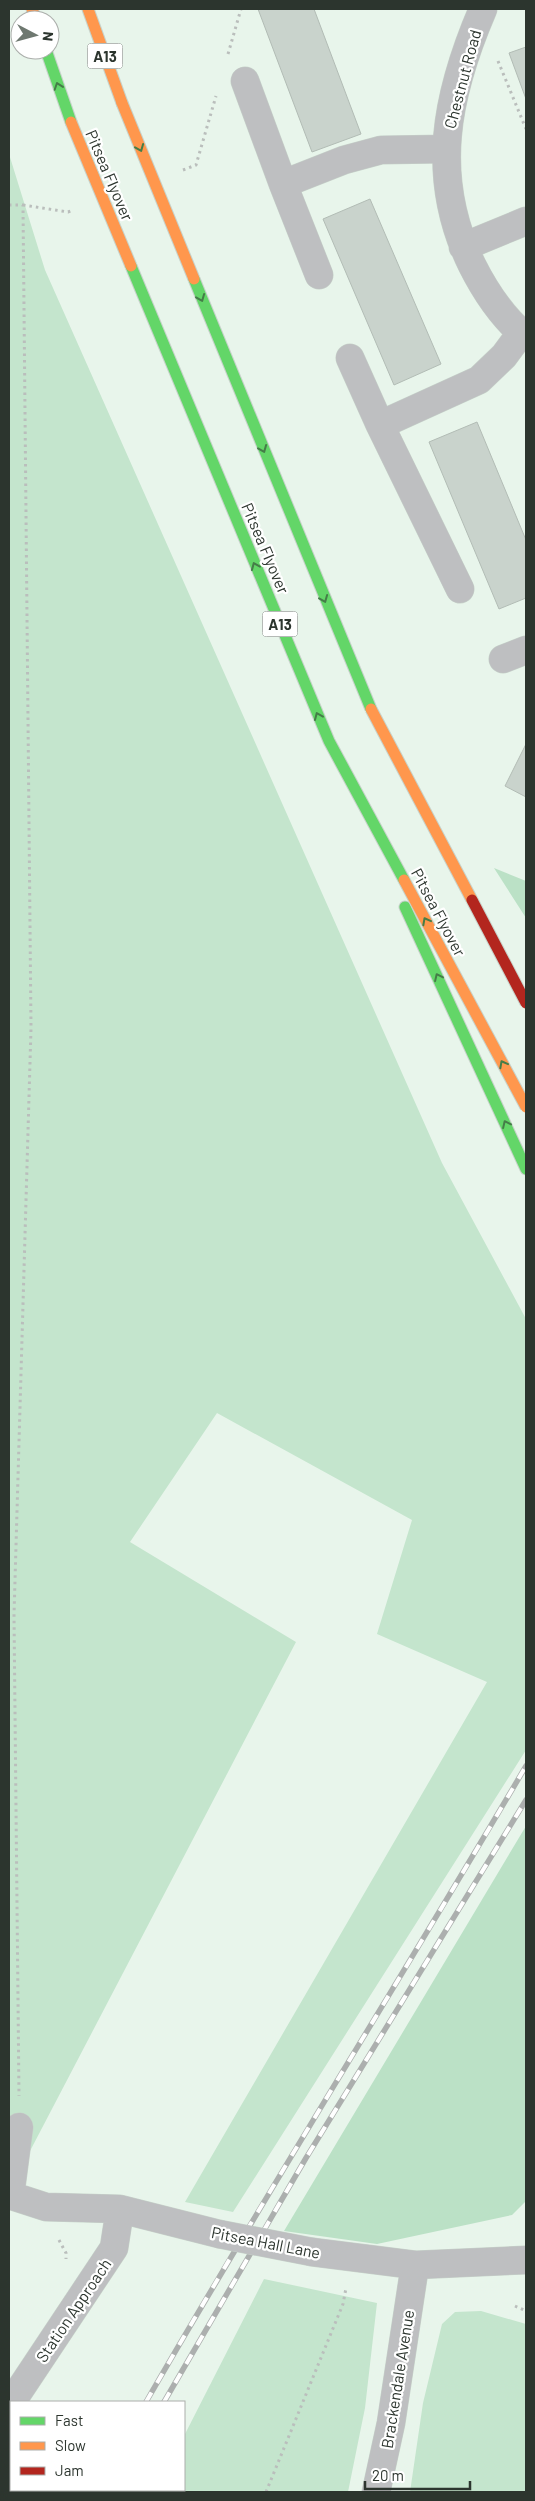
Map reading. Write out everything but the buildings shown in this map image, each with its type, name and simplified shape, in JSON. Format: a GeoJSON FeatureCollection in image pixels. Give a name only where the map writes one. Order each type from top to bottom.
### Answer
{"type":"FeatureCollection","features":[{"type":"Feature","properties":{"kind":"highway","name":"A13"},"geometry":{"type":"LineString","coordinates":[[88,9],[122,103],[366,700],[526,1003]]}},
{"type":"Feature","properties":{"kind":"highway","name":"Pitsea Flyover"},"geometry":{"type":"LineString","coordinates":[[49,60],[71,122],[329,741],[526,1107]]}},
{"type":"Feature","properties":{"kind":"highway","name":"A13"},"geometry":{"type":"LineString","coordinates":[[329,741],[526,1168]]}},
{"type":"Feature","properties":{"kind":"street","name":"Chestnut Road"},"geometry":{"type":"LineString","coordinates":[[483,9],[448,115],[445,149],[446,185],[452,216],[463,247],[494,304],[524,335]]}},
{"type":"Feature","properties":{"kind":"street"},"geometry":{"type":"LineString","coordinates":[[245,81],[319,275]]}},
{"type":"Feature","properties":{"kind":"street"},"geometry":{"type":"LineString","coordinates":[[283,184],[344,160],[381,150],[445,149]]}},
{"type":"Feature","properties":{"kind":"street"},"geometry":{"type":"LineString","coordinates":[[463,247],[526,221]]}},
{"type":"Feature","properties":{"kind":"street"},"geometry":{"type":"LineString","coordinates":[[380,425],[479,380],[524,335]]}},
{"type":"Feature","properties":{"kind":"street"},"geometry":{"type":"LineString","coordinates":[[350,358],[380,425],[460,590]]}},
{"type":"Feature","properties":{"kind":"street"},"geometry":{"type":"LineString","coordinates":[[9,2195],[19,2127]]}},
{"type":"Feature","properties":{"kind":"street","name":"Pitsea Hall Lane"},"geometry":{"type":"LineString","coordinates":[[9,2195],[46,2207],[120,2209],[219,2234],[352,2258],[415,2265],[526,2260]]}},
{"type":"Feature","properties":{"kind":"street","name":"Station Approach"},"geometry":{"type":"LineString","coordinates":[[12,2401],[114,2248],[120,2209]]}},
{"type":"Feature","properties":{"kind":"street","name":"Brackendale Avenue"},"geometry":{"type":"LineString","coordinates":[[376,2492],[391,2423],[415,2265]]}},
{"type":"Feature","properties":{"kind":"path"},"geometry":{"type":"LineString","coordinates":[[495,52],[526,129]]}},
{"type":"Feature","properties":{"kind":"path"},"geometry":{"type":"LineString","coordinates":[[9,205],[23,205],[68,212]]}},
{"type":"Feature","properties":{"kind":"path"},"geometry":{"type":"LineString","coordinates":[[19,2127],[14,1615],[31,1028],[23,205]]}},
{"type":"Feature","properties":{"kind":"path"},"geometry":{"type":"LineString","coordinates":[[56,2235],[66,2254],[66,2267]]}},
{"type":"Feature","properties":{"kind":"path"},"geometry":{"type":"LineString","coordinates":[[266,2492],[342,2304],[352,2258]]}},
{"type":"Feature","properties":{"kind":"path"},"geometry":{"type":"LineString","coordinates":[[515,2306],[526,2311]]}},
{"type":"Feature","properties":{"kind":"green space"},"geometry":{"type":"Polygon","coordinates":[[[9,154],[45,270],[442,1163],[526,1319],[526,1750],[233,2212],[185,2202],[487,1682],[377,1634],[412,1520],[217,1413],[130,1542],[296,1642],[30,2151],[9,2144],[9,154]]]}},
{"type":"Feature","properties":{"kind":"green space"},"geometry":{"type":"Polygon","coordinates":[[[494,868],[526,881],[526,918],[494,868]]]}},
{"type":"Feature","properties":{"kind":"green space"},"geometry":{"type":"Polygon","coordinates":[[[526,1826],[526,2201],[512,2215],[377,2244],[284,2231],[526,1826]]]}},
{"type":"Feature","properties":{"kind":"green space"},"geometry":{"type":"Polygon","coordinates":[[[264,2279],[377,2303],[365,2408],[348,2492],[155,2492],[185,2491],[185,2434],[264,2279]]]}},
{"type":"Feature","properties":{"kind":"green space"},"geometry":{"type":"Polygon","coordinates":[[[481,2311],[526,2324],[526,2492],[410,2492],[423,2403],[442,2324],[455,2312],[481,2311]]]}},
{"type":"Feature","properties":{"kind":"railway"},"geometry":{"type":"LineString","coordinates":[[147,2401],[526,1766]]}},
{"type":"Feature","properties":{"kind":"railway"},"geometry":{"type":"LineString","coordinates":[[165,2401],[306,2158],[526,1800]]}},
{"type":"Feature","properties":{"kind":"traffic: fast"},"geometry":{"type":"LineString","coordinates":[[49,60],[71,122]]}},
{"type":"Feature","properties":{"kind":"traffic: fast"},"geometry":{"type":"LineString","coordinates":[[131,266],[329,741],[404,880]]}},
{"type":"Feature","properties":{"kind":"traffic: fast"},"geometry":{"type":"LineString","coordinates":[[194,279],[371,709]]}},
{"type":"Feature","properties":{"kind":"traffic: fast"},"geometry":{"type":"LineString","coordinates":[[405,907],[526,1169]]}},
{"type":"Feature","properties":{"kind":"traffic: slow"},"geometry":{"type":"LineString","coordinates":[[88,9],[122,103]]}},
{"type":"Feature","properties":{"kind":"traffic: slow"},"geometry":{"type":"LineString","coordinates":[[122,103],[194,279]]}},
{"type":"Feature","properties":{"kind":"traffic: slow"},"geometry":{"type":"LineString","coordinates":[[71,122],[131,266]]}},
{"type":"Feature","properties":{"kind":"traffic: slow"},"geometry":{"type":"LineString","coordinates":[[371,709],[472,900]]}},
{"type":"Feature","properties":{"kind":"traffic: slow"},"geometry":{"type":"LineString","coordinates":[[404,880],[526,1107]]}},
{"type":"Feature","properties":{"kind":"traffic: jam"},"geometry":{"type":"LineString","coordinates":[[472,900],[526,1003]]}}]}
